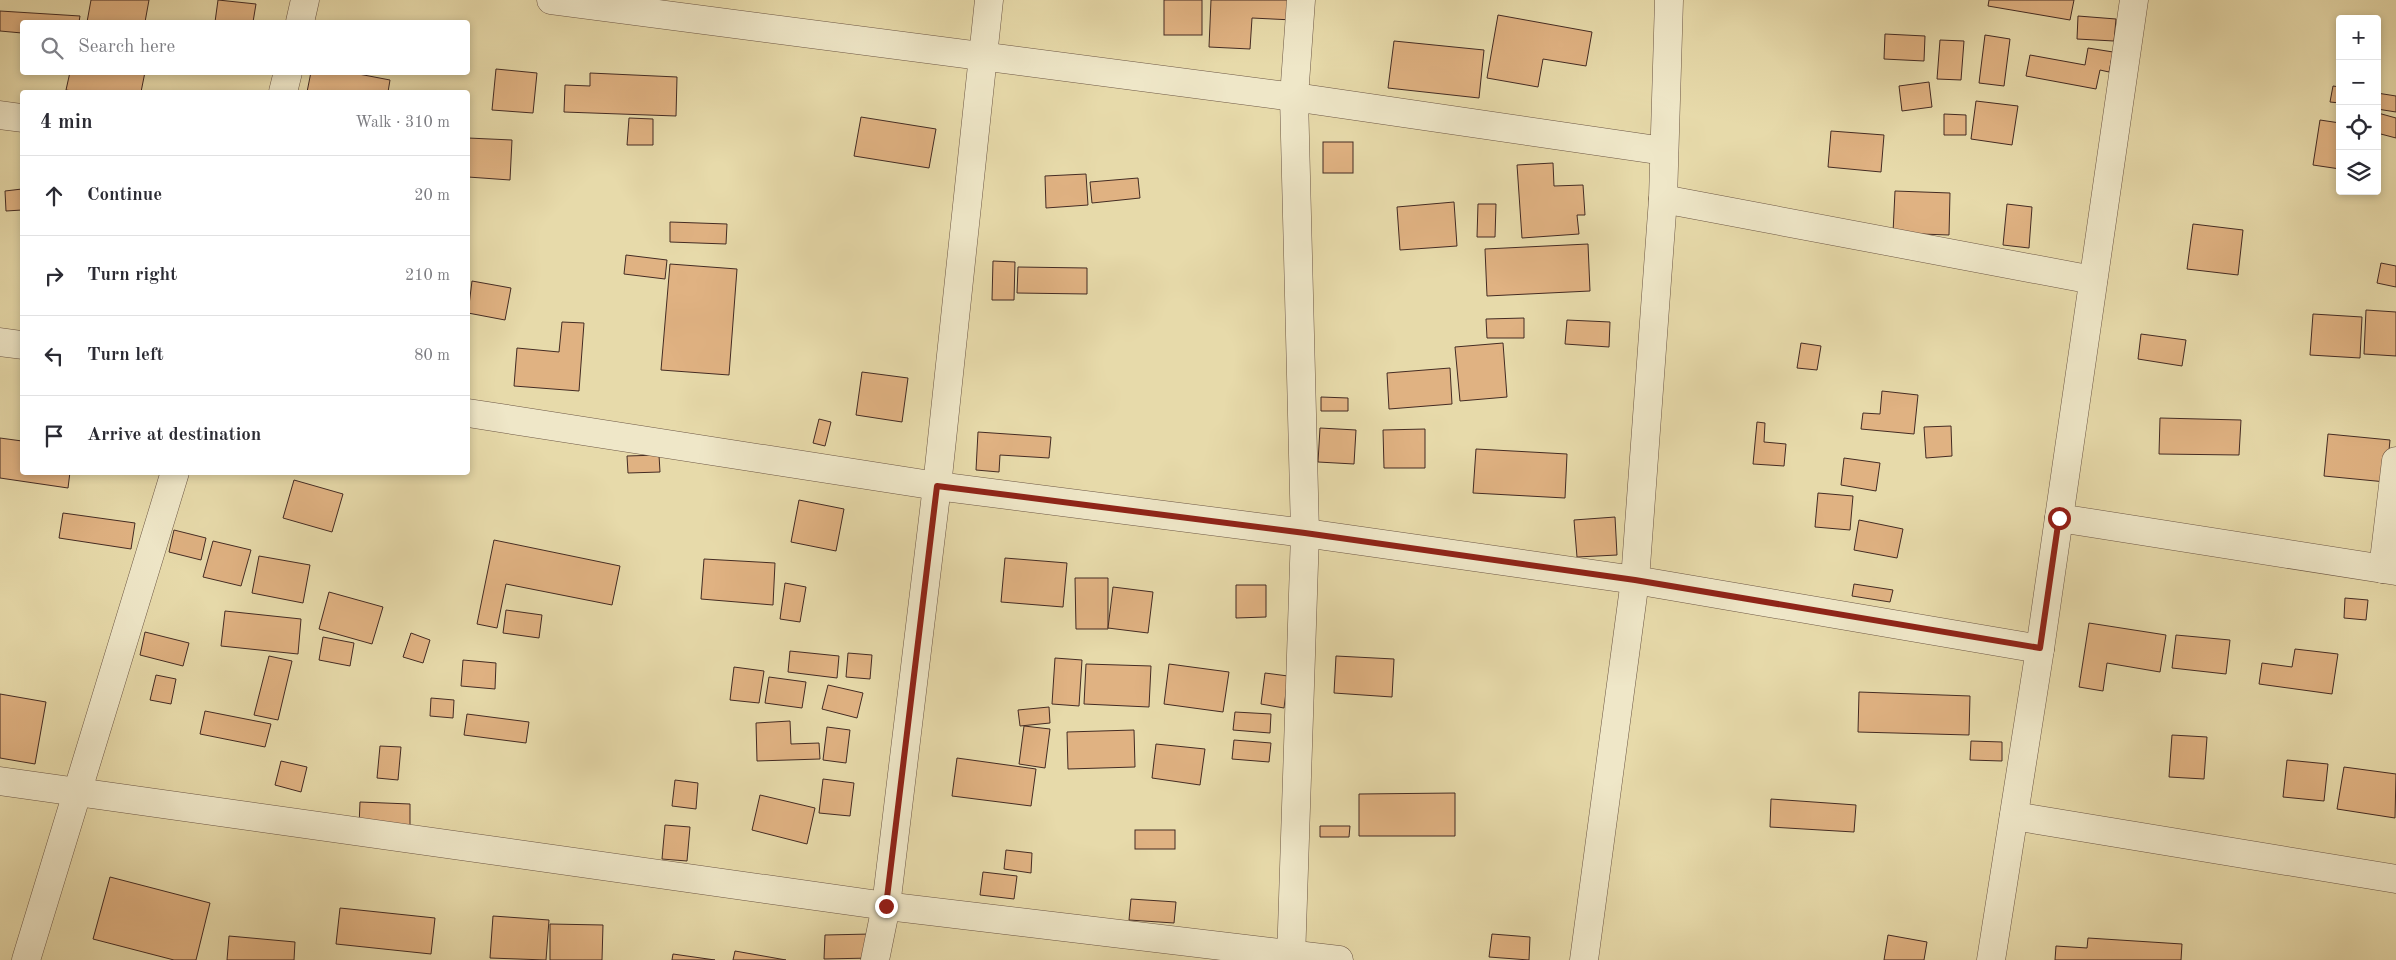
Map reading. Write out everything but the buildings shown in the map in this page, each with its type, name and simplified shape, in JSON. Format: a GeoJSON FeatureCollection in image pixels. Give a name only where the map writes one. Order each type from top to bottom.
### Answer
{"type":"FeatureCollection","features":[{"type":"Feature","properties":{"kind":"street"},"geometry":{"type":"LineString","coordinates":[[300,20],[305,0]]}},
{"type":"Feature","properties":{"kind":"street"},"geometry":{"type":"LineString","coordinates":[[551,0],[982,58],[1294,97],[1664,151]]}},
{"type":"Feature","properties":{"kind":"street"},"geometry":{"type":"LineString","coordinates":[[875,960],[886,906],[937,486],[988,0]]}},
{"type":"Feature","properties":{"kind":"street"},"geometry":{"type":"LineString","coordinates":[[1291,958],[1305,533],[1294,97],[1301,0]]}},
{"type":"Feature","properties":{"kind":"street"},"geometry":{"type":"LineString","coordinates":[[1584,960],[1635,580],[1663,199],[1669,0]]}},
{"type":"Feature","properties":{"kind":"street"},"geometry":{"type":"LineString","coordinates":[[1990,960],[2040,648],[2134,0]]}},
{"type":"Feature","properties":{"kind":"street"},"geometry":{"type":"LineString","coordinates":[[284,90],[287,75]]}},
{"type":"Feature","properties":{"kind":"street"},"geometry":{"type":"LineString","coordinates":[[0,115],[20,118]]}},
{"type":"Feature","properties":{"kind":"street"},"geometry":{"type":"LineString","coordinates":[[1663,199],[2093,280]]}},
{"type":"Feature","properties":{"kind":"street"},"geometry":{"type":"LineString","coordinates":[[0,342],[20,345]]}},
{"type":"Feature","properties":{"kind":"street"},"geometry":{"type":"LineString","coordinates":[[470,413],[937,486],[1305,533],[1635,580],[2040,648]]}},
{"type":"Feature","properties":{"kind":"street"},"geometry":{"type":"LineString","coordinates":[[2059,518],[2389,570],[2396,461]]}},
{"type":"Feature","properties":{"kind":"street"},"geometry":{"type":"LineString","coordinates":[[26,960],[174,475]]}},
{"type":"Feature","properties":{"kind":"street"},"geometry":{"type":"LineString","coordinates":[[0,781],[886,906],[1291,958],[1339,960]]}},
{"type":"Feature","properties":{"kind":"street"},"geometry":{"type":"LineString","coordinates":[[2014,816],[2396,879]]}},
{"type":"Feature","properties":{"kind":"route"},"geometry":{"type":"LineString","coordinates":[[886,906],[937,486],[1305,533],[1635,580],[2040,648],[2059,518]]}}]}
